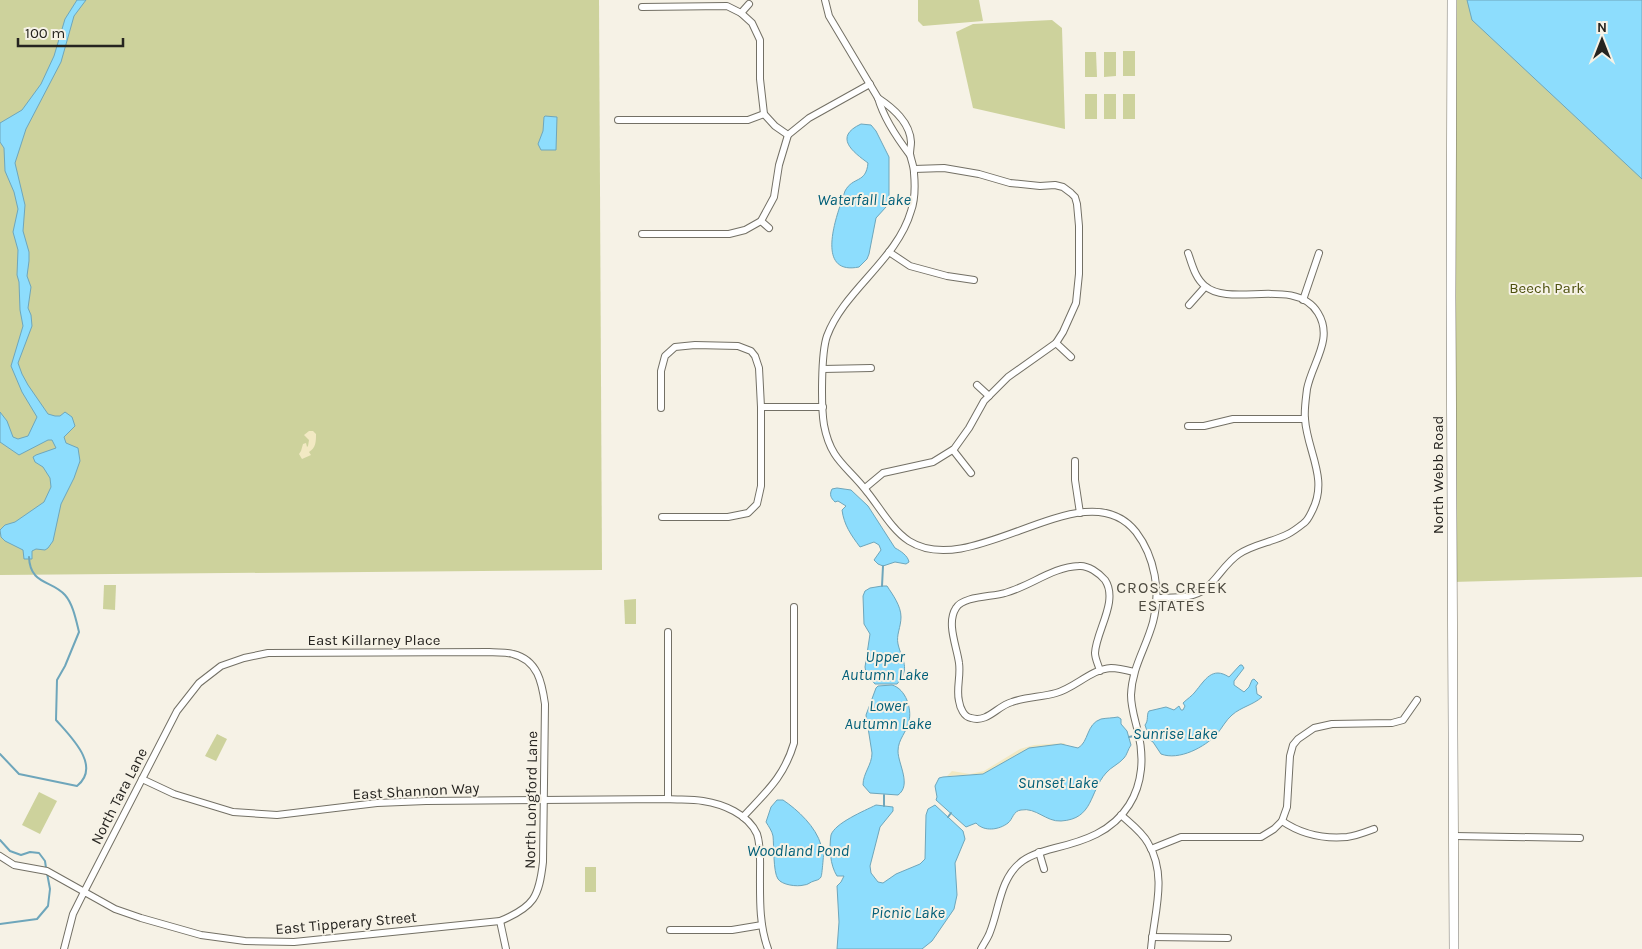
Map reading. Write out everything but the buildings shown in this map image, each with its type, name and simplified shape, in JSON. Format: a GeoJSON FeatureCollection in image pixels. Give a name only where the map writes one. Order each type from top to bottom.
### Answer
{"type":"FeatureCollection","features":[{"type":"Feature","properties":{"kind":"main road","name":"North Webb Road"},"geometry":{"type":"LineString","coordinates":[[1452,0],[1451,306],[1454,949]]}},
{"type":"Feature","properties":{"kind":"street"},"geometry":{"type":"LineString","coordinates":[[825,0],[829,16],[878,98],[882,111],[910,156],[914,169],[912,208],[902,235],[838,316],[826,338],[823,369],[823,407],[824,424],[830,447],[841,465],[864,488],[901,536],[912,543],[932,549],[954,550],[981,544],[1041,522],[1080,513],[1107,512],[1123,519],[1135,531],[1152,564],[1156,580],[1157,598],[1153,623],[1134,672],[1131,694],[1133,716],[1142,754],[1141,776],[1137,789],[1117,821],[1096,835],[1039,852],[1019,863],[1008,879],[999,901],[990,933],[981,949]]}},
{"type":"Feature","properties":{"kind":"street"},"geometry":{"type":"LineString","coordinates":[[741,13],[749,4]]}},
{"type":"Feature","properties":{"kind":"street"},"geometry":{"type":"LineString","coordinates":[[642,6],[728,6],[741,13],[752,23],[760,40],[760,79],[764,114],[775,126],[788,135]]}},
{"type":"Feature","properties":{"kind":"street"},"geometry":{"type":"LineString","coordinates":[[642,234],[728,234],[746,230],[762,221],[774,197],[778,165],[788,135],[809,118],[870,84]]}},
{"type":"Feature","properties":{"kind":"street"},"geometry":{"type":"LineString","coordinates":[[878,98],[889,105],[908,128],[911,141],[910,156]]}},
{"type":"Feature","properties":{"kind":"street"},"geometry":{"type":"LineString","coordinates":[[618,120],[748,120],[764,114]]}},
{"type":"Feature","properties":{"kind":"street"},"geometry":{"type":"LineString","coordinates":[[864,488],[883,473],[933,462],[952,450],[969,428],[984,401],[1008,377],[1056,343],[1076,303],[1079,274],[1077,204],[1075,197],[1071,193],[1063,187],[1055,185],[1040,186],[1010,183],[979,174],[944,168],[914,169]]}},
{"type":"Feature","properties":{"kind":"street"},"geometry":{"type":"LineString","coordinates":[[762,221],[769,228]]}},
{"type":"Feature","properties":{"kind":"street"},"geometry":{"type":"LineString","coordinates":[[889,252],[910,266],[947,276],[974,280]]}},
{"type":"Feature","properties":{"kind":"street"},"geometry":{"type":"LineString","coordinates":[[1157,598],[1188,596],[1205,589],[1225,566],[1240,554],[1288,534],[1307,522],[1317,502],[1319,478],[1305,419],[1308,387],[1324,343],[1323,324],[1318,312],[1309,303],[1285,295],[1220,294],[1205,287],[1194,271],[1188,253]]}},
{"type":"Feature","properties":{"kind":"street"},"geometry":{"type":"LineString","coordinates":[[1303,300],[1319,253]]}},
{"type":"Feature","properties":{"kind":"street"},"geometry":{"type":"LineString","coordinates":[[1189,305],[1205,287]]}},
{"type":"Feature","properties":{"kind":"street"},"geometry":{"type":"LineString","coordinates":[[1056,343],[1071,357]]}},
{"type":"Feature","properties":{"kind":"street"},"geometry":{"type":"LineString","coordinates":[[661,408],[661,371],[665,356],[675,347],[695,345],[738,346],[751,350],[755,356],[759,368],[761,407],[761,486],[757,504],[748,513],[728,518],[662,517]]}},
{"type":"Feature","properties":{"kind":"street"},"geometry":{"type":"LineString","coordinates":[[823,369],[871,368]]}},
{"type":"Feature","properties":{"kind":"street"},"geometry":{"type":"LineString","coordinates":[[977,385],[989,396]]}},
{"type":"Feature","properties":{"kind":"street"},"geometry":{"type":"LineString","coordinates":[[761,407],[823,407]]}},
{"type":"Feature","properties":{"kind":"street"},"geometry":{"type":"LineString","coordinates":[[1188,426],[1204,426],[1233,419],[1305,419]]}},
{"type":"Feature","properties":{"kind":"street"},"geometry":{"type":"LineString","coordinates":[[952,450],[971,473]]}},
{"type":"Feature","properties":{"kind":"street"},"geometry":{"type":"LineString","coordinates":[[1075,461],[1075,480],[1080,513]]}},
{"type":"Feature","properties":{"kind":"street"},"geometry":{"type":"LineString","coordinates":[[1100,671],[1095,655],[1097,639],[1106,613],[1110,593],[1106,582],[1097,572],[1082,565],[1061,569],[1006,593],[964,601],[956,606],[952,616],[960,665],[958,702],[964,714],[969,718],[980,720],[1010,702],[1058,693],[1100,671],[1110,668],[1134,672]]}},
{"type":"Feature","properties":{"kind":"street"},"geometry":{"type":"LineString","coordinates":[[768,949],[762,925],[760,900],[760,848],[754,830],[743,817],[779,778],[789,759],[794,743],[794,607]]}},
{"type":"Feature","properties":{"kind":"street"},"geometry":{"type":"LineString","coordinates":[[668,632],[668,799]]}},
{"type":"Feature","properties":{"kind":"street","name":"East Killarney Place"},"geometry":{"type":"LineString","coordinates":[[218,668],[244,658],[268,653],[489,652],[514,654],[530,664]]}},
{"type":"Feature","properties":{"kind":"street","name":"North Longford Lane"},"geometry":{"type":"LineString","coordinates":[[500,921],[520,913],[533,900],[541,884],[544,862],[545,704],[542,683],[537,671],[530,664]]}},
{"type":"Feature","properties":{"kind":"street","name":"North Tara Lane"},"geometry":{"type":"LineString","coordinates":[[64,949],[73,914],[177,711],[199,682],[218,668]]}},
{"type":"Feature","properties":{"kind":"street"},"geometry":{"type":"LineString","coordinates":[[1151,849],[1181,837],[1261,837],[1282,822],[1287,807],[1290,756],[1293,745],[1298,739],[1314,728],[1332,724],[1392,724],[1402,720],[1417,700]]}},
{"type":"Feature","properties":{"kind":"street","name":"East Shannon Way"},"geometry":{"type":"LineString","coordinates":[[142,779],[174,794],[233,812],[278,815],[377,803],[668,799],[703,801],[721,806],[743,817]]}},
{"type":"Feature","properties":{"kind":"street"},"geometry":{"type":"LineString","coordinates":[[1121,815],[1135,827],[1148,843],[1157,864],[1160,891],[1151,949]]}},
{"type":"Feature","properties":{"kind":"street"},"geometry":{"type":"LineString","coordinates":[[1282,822],[1294,829],[1312,835],[1348,837],[1374,830]]}},
{"type":"Feature","properties":{"kind":"street"},"geometry":{"type":"LineString","coordinates":[[1454,836],[1580,838]]}},
{"type":"Feature","properties":{"kind":"street"},"geometry":{"type":"LineString","coordinates":[[1039,852],[1044,869]]}},
{"type":"Feature","properties":{"kind":"street","name":"East Tipperary Street"},"geometry":{"type":"LineString","coordinates":[[0,856],[14,865],[47,872],[115,909],[201,936],[245,941],[294,942],[500,921]]}},
{"type":"Feature","properties":{"kind":"street"},"geometry":{"type":"LineString","coordinates":[[500,921],[506,949]]}},
{"type":"Feature","properties":{"kind":"street"},"geometry":{"type":"LineString","coordinates":[[670,930],[732,930],[762,925]]}},
{"type":"Feature","properties":{"kind":"street"},"geometry":{"type":"LineString","coordinates":[[1152,937],[1228,938]]}},
{"type":"Feature","properties":{"kind":"green space"},"geometry":{"type":"Polygon","coordinates":[[[0,0],[599,0],[602,570],[0,575],[0,0]]]}},
{"type":"Feature","properties":{"kind":"green space"},"geometry":{"type":"Polygon","coordinates":[[[918,0],[979,0],[983,21],[923,26],[918,21],[918,0]]]}},
{"type":"Feature","properties":{"kind":"green space","name":"Beech Park"},"geometry":{"type":"Polygon","coordinates":[[[1453,0],[1642,0],[1642,577],[1452,582],[1453,0]]]}},
{"type":"Feature","properties":{"kind":"green space"},"geometry":{"type":"Polygon","coordinates":[[[1052,20],[1062,28],[1065,129],[973,108],[956,32],[973,24],[1052,20]]]}},
{"type":"Feature","properties":{"kind":"green space"},"geometry":{"type":"Polygon","coordinates":[[[1123,51],[1135,51],[1135,76],[1123,76],[1123,51]]]}},
{"type":"Feature","properties":{"kind":"green space"},"geometry":{"type":"Polygon","coordinates":[[[1085,52],[1096,52],[1097,77],[1085,77],[1085,52]]]}},
{"type":"Feature","properties":{"kind":"green space"},"geometry":{"type":"Polygon","coordinates":[[[1104,52],[1116,52],[1116,76],[1104,77],[1104,52]]]}},
{"type":"Feature","properties":{"kind":"green space"},"geometry":{"type":"Polygon","coordinates":[[[1085,94],[1097,94],[1097,119],[1085,119],[1085,94]]]}},
{"type":"Feature","properties":{"kind":"green space"},"geometry":{"type":"Polygon","coordinates":[[[1104,94],[1116,94],[1116,119],[1104,119],[1104,94]]]}},
{"type":"Feature","properties":{"kind":"green space"},"geometry":{"type":"Polygon","coordinates":[[[1123,94],[1135,94],[1135,119],[1123,119],[1123,94]]]}},
{"type":"Feature","properties":{"kind":"green space"},"geometry":{"type":"Polygon","coordinates":[[[104,585],[116,585],[115,610],[103,609],[104,585]]]}},
{"type":"Feature","properties":{"kind":"green space"},"geometry":{"type":"Polygon","coordinates":[[[636,599],[636,624],[625,624],[624,600],[636,599]]]}},
{"type":"Feature","properties":{"kind":"green space"},"geometry":{"type":"Polygon","coordinates":[[[217,734],[227,739],[216,761],[205,756],[217,734]]]}},
{"type":"Feature","properties":{"kind":"green space"},"geometry":{"type":"Polygon","coordinates":[[[39,792],[57,801],[40,834],[22,825],[39,792]]]}},
{"type":"Feature","properties":{"kind":"green space"},"geometry":{"type":"Polygon","coordinates":[[[585,867],[596,867],[596,892],[585,892],[585,867]]]}},
{"type":"Feature","properties":{"kind":"sand"},"geometry":{"type":"Polygon","coordinates":[[[309,431],[313,431],[316,434],[315,444],[309,452],[311,455],[302,459],[299,454],[303,444],[306,443],[308,446],[309,440],[304,435],[309,431]]]}},
{"type":"Feature","properties":{"kind":"sand"},"geometry":{"type":"Polygon","coordinates":[[[1064,743],[1066,745],[1061,744],[983,774],[947,776],[952,771],[970,774],[984,771],[1020,749],[1034,745],[1064,743]]]}},
{"type":"Feature","properties":{"kind":"water"},"geometry":{"type":"Polygon","coordinates":[[[77,0],[86,0],[74,16],[61,62],[26,129],[15,163],[25,205],[23,231],[29,252],[27,276],[31,287],[28,308],[32,326],[18,363],[28,385],[48,414],[60,416],[65,412],[72,417],[75,426],[64,437],[66,443],[78,448],[80,461],[61,504],[53,541],[45,550],[36,549],[32,551],[32,559],[24,559],[23,550],[5,541],[1,537],[0,530],[5,525],[15,522],[44,502],[51,487],[50,478],[43,467],[35,462],[33,457],[56,448],[52,440],[48,440],[19,455],[0,442],[0,412],[7,421],[13,437],[18,439],[28,436],[37,417],[22,392],[11,366],[23,326],[17,275],[18,250],[13,232],[18,209],[14,192],[5,171],[4,148],[0,142],[0,123],[22,110],[41,84],[54,56],[65,19],[77,0]]]}},
{"type":"Feature","properties":{"kind":"water"},"geometry":{"type":"Polygon","coordinates":[[[1467,0],[1642,0],[1642,179],[1472,20],[1467,0]]]}},
{"type":"Feature","properties":{"kind":"water"},"geometry":{"type":"Polygon","coordinates":[[[545,116],[557,117],[556,150],[541,150],[538,144],[543,131],[545,116]]]}},
{"type":"Feature","properties":{"kind":"water","name":"Waterfall Lake"},"geometry":{"type":"Polygon","coordinates":[[[861,124],[871,125],[889,157],[889,199],[886,207],[876,218],[867,259],[859,267],[846,268],[838,264],[834,257],[832,237],[845,191],[848,186],[862,177],[867,170],[868,163],[852,149],[847,139],[848,134],[861,124]]]}},
{"type":"Feature","properties":{"kind":"water"},"geometry":{"type":"Polygon","coordinates":[[[832,489],[851,490],[868,506],[895,548],[904,554],[909,562],[906,564],[895,562],[883,566],[874,560],[881,550],[879,545],[874,542],[860,547],[844,520],[842,510],[846,506],[832,499],[832,489]]]}},
{"type":"Feature","properties":{"kind":"water","name":"Upper Autumn Lake"},"geometry":{"type":"Polygon","coordinates":[[[887,586],[901,613],[898,644],[905,669],[897,684],[875,684],[866,673],[865,667],[870,634],[864,624],[863,596],[865,591],[870,588],[887,586]]]}},
{"type":"Feature","properties":{"kind":"water","name":"Sunrise Lake"},"geometry":{"type":"Polygon","coordinates":[[[1240,665],[1244,668],[1234,681],[1234,685],[1244,692],[1254,679],[1258,683],[1256,686],[1257,694],[1262,697],[1232,715],[1212,739],[1199,748],[1176,756],[1161,754],[1150,740],[1145,725],[1149,711],[1166,707],[1174,710],[1179,706],[1183,710],[1185,706],[1183,703],[1209,676],[1218,673],[1229,677],[1240,665]]]}},
{"type":"Feature","properties":{"kind":"water","name":"Lower Autumn Lake"},"geometry":{"type":"Polygon","coordinates":[[[892,685],[897,687],[904,695],[910,711],[908,725],[899,743],[898,751],[904,786],[898,795],[870,793],[863,785],[872,753],[866,715],[876,688],[878,686],[892,685]]]}},
{"type":"Feature","properties":{"kind":"water","name":"Sunset Lake"},"geometry":{"type":"Polygon","coordinates":[[[1118,717],[1127,731],[1131,745],[1124,758],[1108,771],[1101,780],[1085,810],[1072,819],[1056,821],[1031,811],[1021,810],[1016,812],[1008,823],[1000,827],[987,829],[976,823],[966,827],[936,800],[935,786],[939,778],[983,774],[1029,748],[1061,744],[1078,748],[1084,742],[1096,721],[1118,717]]]}},
{"type":"Feature","properties":{"kind":"water","name":"Woodland Pond"},"geometry":{"type":"Polygon","coordinates":[[[777,800],[783,800],[811,825],[821,845],[824,847],[821,876],[818,880],[807,885],[786,884],[776,876],[773,836],[766,822],[771,807],[777,800]]]}},
{"type":"Feature","properties":{"kind":"water","name":"Picnic Lake"},"geometry":{"type":"Polygon","coordinates":[[[876,805],[893,807],[893,811],[880,827],[870,866],[871,873],[878,882],[883,883],[896,874],[920,864],[925,859],[926,815],[928,809],[935,805],[963,831],[965,839],[955,863],[957,895],[954,909],[932,941],[922,949],[837,949],[839,922],[837,886],[844,876],[837,876],[831,862],[831,835],[844,822],[876,805]]]}},
{"type":"Feature","properties":{"kind":"waterway"},"geometry":{"type":"LineString","coordinates":[[0,754],[19,774],[77,786],[84,778],[86,769],[81,751],[56,720],[57,680],[79,632],[70,603],[65,595],[33,573],[29,557]]}},
{"type":"Feature","properties":{"kind":"waterway"},"geometry":{"type":"LineString","coordinates":[[882,586],[883,566]]}},
{"type":"Feature","properties":{"kind":"waterway"},"geometry":{"type":"LineString","coordinates":[[1129,737],[1147,733]]}},
{"type":"Feature","properties":{"kind":"waterway"},"geometry":{"type":"LineString","coordinates":[[884,795],[884,806]]}},
{"type":"Feature","properties":{"kind":"waterway"},"geometry":{"type":"LineString","coordinates":[[948,817],[951,813]]}},
{"type":"Feature","properties":{"kind":"waterway"},"geometry":{"type":"LineString","coordinates":[[0,840],[10,851],[21,855],[30,852],[39,853],[45,861],[46,868]]}},
{"type":"Feature","properties":{"kind":"waterway"},"geometry":{"type":"LineString","coordinates":[[825,852],[831,852]]}},
{"type":"Feature","properties":{"kind":"waterway"},"geometry":{"type":"LineString","coordinates":[[0,924],[37,919],[48,906],[50,889],[47,873]]}},
{"type":"Feature","properties":{"kind":"district","name":"CROSS CREEK ESTATES"},"geometry":{"type":"Point","coordinates":[1172,596]}}]}
